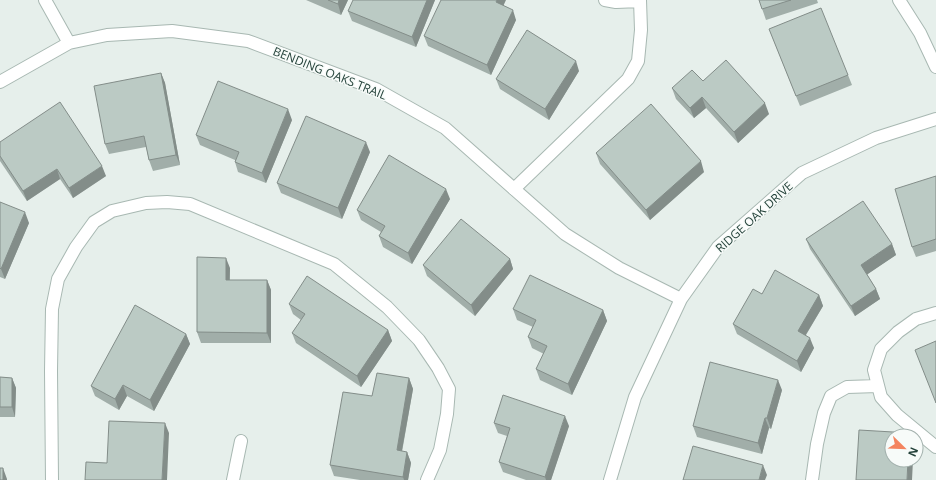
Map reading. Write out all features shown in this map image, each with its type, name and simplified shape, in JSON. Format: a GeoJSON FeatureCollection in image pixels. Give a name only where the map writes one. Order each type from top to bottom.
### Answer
{"type":"FeatureCollection","features":[{"type":"Feature","properties":{"kind":"street"},"geometry":{"type":"LineString","coordinates":[[45,0],[69,43]]}},
{"type":"Feature","properties":{"kind":"street"},"geometry":{"type":"LineString","coordinates":[[514,189],[628,79],[638,61],[641,30],[640,1],[616,2],[605,0]]}},
{"type":"Feature","properties":{"kind":"street"},"geometry":{"type":"LineString","coordinates":[[899,0],[920,33],[936,67]]}},
{"type":"Feature","properties":{"kind":"street","name":"BENDING OAKS TRAIL"},"geometry":{"type":"LineString","coordinates":[[0,82],[69,43],[107,35],[172,31],[248,41],[376,89],[445,128],[565,234],[619,268],[681,299]]}},
{"type":"Feature","properties":{"kind":"street","name":"RIDGE OAK DRIVE"},"geometry":{"type":"LineString","coordinates":[[610,480],[635,397],[681,299],[718,247],[802,173],[876,138],[936,119]]}},
{"type":"Feature","properties":{"kind":"street"},"geometry":{"type":"LineString","coordinates":[[52,480],[52,309],[58,279],[76,247],[94,222],[112,211],[146,203],[167,202],[190,204],[334,264],[387,307],[419,340],[438,368],[449,389],[447,414],[440,450],[427,480]]}},
{"type":"Feature","properties":{"kind":"street"},"geometry":{"type":"LineString","coordinates":[[936,312],[916,319],[898,332],[881,349],[874,370],[881,397],[897,415],[936,447]]}},
{"type":"Feature","properties":{"kind":"street"},"geometry":{"type":"LineString","coordinates":[[812,480],[817,444],[823,419],[831,396],[847,387],[878,386]]}},
{"type":"Feature","properties":{"kind":"street"},"geometry":{"type":"LineString","coordinates":[[233,480],[242,440]]}},
{"type":"Feature","properties":{"kind":"building"},"geometry":{"type":"Polygon","coordinates":[[[328,0],[339,0],[338,4],[328,0]]]}},
{"type":"Feature","properties":{"kind":"building"},"geometry":{"type":"Polygon","coordinates":[[[353,0],[427,0],[412,37],[348,11],[353,0]]]}},
{"type":"Feature","properties":{"kind":"building"},"geometry":{"type":"Polygon","coordinates":[[[441,0],[497,0],[496,2],[513,10],[487,65],[424,36],[441,0]]]}},
{"type":"Feature","properties":{"kind":"building"},"geometry":{"type":"Polygon","coordinates":[[[759,0],[791,0],[762,9],[759,0]]]}},
{"type":"Feature","properties":{"kind":"building"},"geometry":{"type":"Polygon","coordinates":[[[821,8],[848,75],[796,96],[769,29],[821,8]]]}},
{"type":"Feature","properties":{"kind":"building"},"geometry":{"type":"Polygon","coordinates":[[[527,30],[576,61],[545,109],[496,79],[527,30]]]}},
{"type":"Feature","properties":{"kind":"building"},"geometry":{"type":"Polygon","coordinates":[[[726,60],[765,103],[734,132],[702,97],[690,108],[672,88],[692,70],[703,81],[726,60]]]}},
{"type":"Feature","properties":{"kind":"building"},"geometry":{"type":"Polygon","coordinates":[[[161,73],[176,155],[149,160],[144,136],[105,144],[94,86],[161,73]]]}},
{"type":"Feature","properties":{"kind":"building"},"geometry":{"type":"Polygon","coordinates":[[[218,81],[288,109],[262,173],[235,162],[239,152],[196,135],[218,81]]]}},
{"type":"Feature","properties":{"kind":"building"},"geometry":{"type":"Polygon","coordinates":[[[60,102],[102,166],[69,188],[57,169],[23,191],[0,156],[0,142],[60,102]]]}},
{"type":"Feature","properties":{"kind":"building"},"geometry":{"type":"Polygon","coordinates":[[[651,104],[701,161],[646,210],[596,153],[651,104]]]}},
{"type":"Feature","properties":{"kind":"building"},"geometry":{"type":"Polygon","coordinates":[[[306,116],[366,142],[338,208],[277,183],[306,116]]]}},
{"type":"Feature","properties":{"kind":"building"},"geometry":{"type":"Polygon","coordinates":[[[389,155],[446,189],[408,253],[379,236],[385,226],[357,210],[389,155]]]}},
{"type":"Feature","properties":{"kind":"building"},"geometry":{"type":"Polygon","coordinates":[[[936,176],[936,239],[912,247],[895,189],[936,176]]]}},
{"type":"Feature","properties":{"kind":"building"},"geometry":{"type":"Polygon","coordinates":[[[863,201],[892,244],[861,265],[876,289],[851,306],[806,239],[863,201]]]}},
{"type":"Feature","properties":{"kind":"building"},"geometry":{"type":"Polygon","coordinates":[[[0,202],[25,212],[1,269],[0,268],[0,202]]]}},
{"type":"Feature","properties":{"kind":"building"},"geometry":{"type":"Polygon","coordinates":[[[461,219],[510,259],[471,305],[423,265],[461,219]]]}},
{"type":"Feature","properties":{"kind":"building"},"geometry":{"type":"Polygon","coordinates":[[[197,257],[226,258],[226,280],[267,280],[267,333],[197,332],[197,257]]]}},
{"type":"Feature","properties":{"kind":"building"},"geometry":{"type":"Polygon","coordinates":[[[775,270],[819,295],[798,331],[810,338],[797,361],[733,324],[753,289],[762,294],[775,270]]]}},
{"type":"Feature","properties":{"kind":"building"},"geometry":{"type":"Polygon","coordinates":[[[530,275],[603,310],[568,384],[536,369],[547,346],[528,337],[536,320],[513,309],[530,275]]]}},
{"type":"Feature","properties":{"kind":"building"},"geometry":{"type":"Polygon","coordinates":[[[307,276],[388,330],[357,376],[292,333],[305,314],[289,304],[307,276]]]}},
{"type":"Feature","properties":{"kind":"building"},"geometry":{"type":"Polygon","coordinates":[[[135,305],[186,334],[150,400],[123,385],[115,399],[91,386],[135,305]]]}},
{"type":"Feature","properties":{"kind":"building"},"geometry":{"type":"Polygon","coordinates":[[[936,341],[936,403],[915,350],[936,341]]]}},
{"type":"Feature","properties":{"kind":"building"},"geometry":{"type":"Polygon","coordinates":[[[710,362],[778,380],[758,443],[693,426],[710,362]]]}},
{"type":"Feature","properties":{"kind":"building"},"geometry":{"type":"Polygon","coordinates":[[[377,373],[409,378],[397,450],[407,452],[403,477],[330,465],[343,392],[372,396],[377,373]]]}},
{"type":"Feature","properties":{"kind":"building"},"geometry":{"type":"Polygon","coordinates":[[[0,377],[12,378],[12,407],[0,407],[0,377]]]}},
{"type":"Feature","properties":{"kind":"building"},"geometry":{"type":"Polygon","coordinates":[[[503,395],[565,416],[545,477],[499,462],[510,428],[494,423],[503,395]]]}},
{"type":"Feature","properties":{"kind":"building"},"geometry":{"type":"Polygon","coordinates":[[[109,421],[165,423],[162,480],[85,480],[86,462],[107,463],[109,421]]]}},
{"type":"Feature","properties":{"kind":"building"},"geometry":{"type":"Polygon","coordinates":[[[859,430],[884,431],[884,468],[908,468],[907,480],[856,480],[859,430]]]}},
{"type":"Feature","properties":{"kind":"building"},"geometry":{"type":"Polygon","coordinates":[[[693,446],[763,465],[759,480],[683,480],[693,446]]]}},
{"type":"Feature","properties":{"kind":"building"},"geometry":{"type":"Polygon","coordinates":[[[0,468],[3,468],[3,480],[0,480],[0,468]]]}}]}
